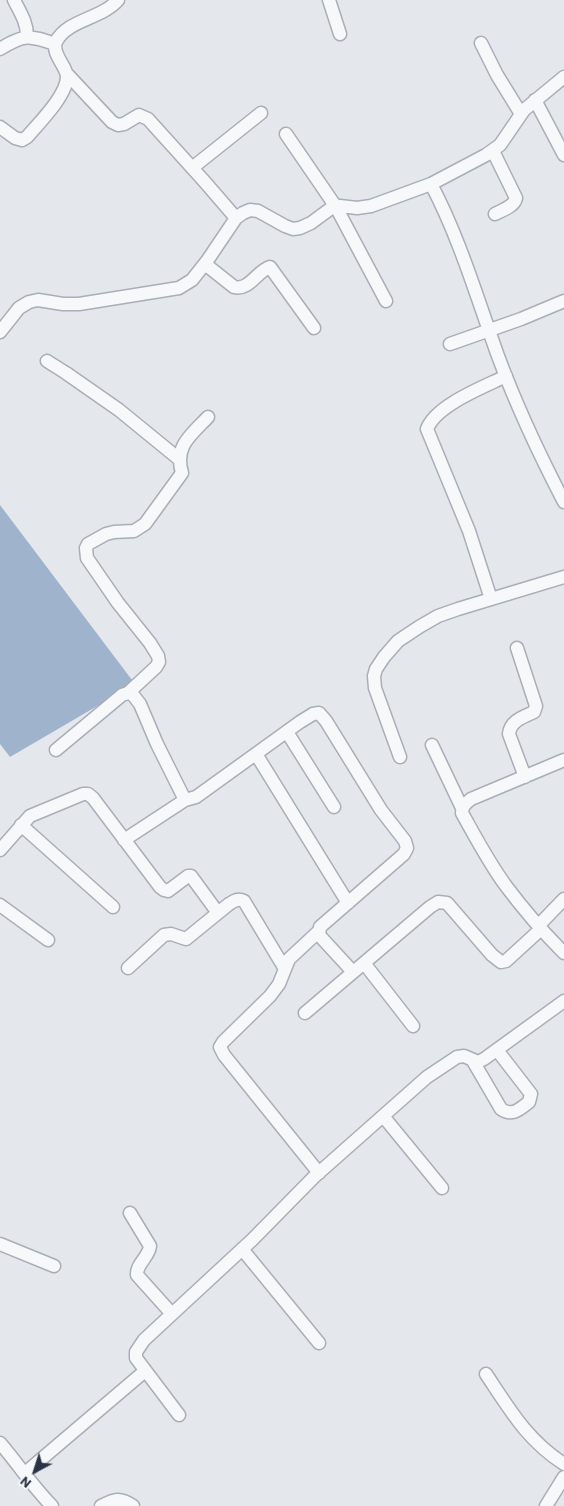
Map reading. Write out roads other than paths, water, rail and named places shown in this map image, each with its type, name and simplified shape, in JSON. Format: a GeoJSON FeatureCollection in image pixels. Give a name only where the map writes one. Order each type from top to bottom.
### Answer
{"type":"FeatureCollection","features":[{"type":"Feature","properties":{"kind":"street"},"geometry":{"type":"LineString","coordinates":[[14,0],[24,19],[27,36]]}},
{"type":"Feature","properties":{"kind":"street"},"geometry":{"type":"LineString","coordinates":[[118,0],[114,5],[88,20],[71,26],[63,32],[55,44],[55,49],[68,75],[112,122],[118,125],[124,124],[139,115],[143,115],[236,218]]}},
{"type":"Feature","properties":{"kind":"street"},"geometry":{"type":"LineString","coordinates":[[329,0],[340,34]]}},
{"type":"Feature","properties":{"kind":"street"},"geometry":{"type":"LineString","coordinates":[[0,49],[14,40],[27,36],[55,44]]}},
{"type":"Feature","properties":{"kind":"street"},"geometry":{"type":"LineString","coordinates":[[481,42],[497,75],[521,114]]}},
{"type":"Feature","properties":{"kind":"street"},"geometry":{"type":"LineString","coordinates":[[0,127],[15,138],[22,140],[27,137],[61,95],[67,84],[68,75]]}},
{"type":"Feature","properties":{"kind":"street"},"geometry":{"type":"LineString","coordinates":[[0,332],[19,308],[29,302],[38,300],[63,304],[79,304],[179,288],[192,280],[236,218],[250,210],[258,211],[285,226],[293,228],[311,223],[330,209],[336,207],[371,206],[431,184],[493,151],[505,139],[521,114],[564,77]]}},
{"type":"Feature","properties":{"kind":"street"},"geometry":{"type":"LineString","coordinates":[[535,100],[564,155]]}},
{"type":"Feature","properties":{"kind":"street"},"geometry":{"type":"LineString","coordinates":[[192,168],[261,113]]}},
{"type":"Feature","properties":{"kind":"street"},"geometry":{"type":"LineString","coordinates":[[286,134],[336,207],[386,300]]}},
{"type":"Feature","properties":{"kind":"street"},"geometry":{"type":"LineString","coordinates":[[493,151],[516,198],[512,205],[495,214]]}},
{"type":"Feature","properties":{"kind":"street"},"geometry":{"type":"LineString","coordinates":[[431,184],[447,214],[458,242],[506,376],[541,457],[564,502]]}},
{"type":"Feature","properties":{"kind":"street"},"geometry":{"type":"LineString","coordinates":[[205,264],[234,287],[239,288],[244,287],[270,267],[314,328]]}},
{"type":"Feature","properties":{"kind":"street"},"geometry":{"type":"LineString","coordinates":[[450,344],[521,319],[564,301]]}},
{"type":"Feature","properties":{"kind":"street"},"geometry":{"type":"LineString","coordinates":[[47,361],[119,410],[179,459]]}},
{"type":"Feature","properties":{"kind":"street"},"geometry":{"type":"LineString","coordinates":[[491,600],[469,531],[427,429],[434,417],[444,409],[459,399],[506,376]]}},
{"type":"Feature","properties":{"kind":"street"},"geometry":{"type":"LineString","coordinates":[[56,750],[128,692],[156,667],[159,662],[158,656],[150,643],[118,604],[87,558],[86,548],[88,544],[106,534],[134,531],[145,524],[182,473],[179,454],[183,446],[208,417]]}},
{"type":"Feature","properties":{"kind":"street"},"geometry":{"type":"LineString","coordinates":[[400,757],[375,688],[374,676],[376,669],[398,642],[438,616],[564,577]]}},
{"type":"Feature","properties":{"kind":"street"},"geometry":{"type":"LineString","coordinates":[[517,648],[536,706],[534,712],[517,720],[509,730],[525,777]]}},
{"type":"Feature","properties":{"kind":"street"},"geometry":{"type":"LineString","coordinates":[[128,692],[140,704],[157,744],[185,800]]}},
{"type":"Feature","properties":{"kind":"street"},"geometry":{"type":"LineString","coordinates":[[124,840],[185,800],[196,797],[313,714],[319,713],[326,721],[381,810],[405,841],[407,848],[404,854],[320,927],[318,932],[297,950],[289,959],[279,984],[270,996],[220,1047],[224,1055],[319,1173]]}},
{"type":"Feature","properties":{"kind":"street"},"geometry":{"type":"LineString","coordinates":[[287,732],[334,807]]}},
{"type":"Feature","properties":{"kind":"street"},"geometry":{"type":"LineString","coordinates":[[432,745],[462,808],[462,813],[487,858],[505,885],[539,927],[564,953]]}},
{"type":"Feature","properties":{"kind":"street"},"geometry":{"type":"LineString","coordinates":[[256,754],[348,902]]}},
{"type":"Feature","properties":{"kind":"street"},"geometry":{"type":"LineString","coordinates":[[462,808],[465,803],[472,799],[564,760]]}},
{"type":"Feature","properties":{"kind":"street"},"geometry":{"type":"LineString","coordinates":[[0,850],[20,825],[30,816],[83,794],[88,794],[93,798],[160,887],[168,891],[188,876],[191,876],[218,913]]}},
{"type":"Feature","properties":{"kind":"street"},"geometry":{"type":"LineString","coordinates":[[20,825],[113,907]]}},
{"type":"Feature","properties":{"kind":"street"},"geometry":{"type":"LineString","coordinates":[[305,1013],[438,902],[446,903],[492,955],[501,962],[506,961],[564,898]]}},
{"type":"Feature","properties":{"kind":"street"},"geometry":{"type":"LineString","coordinates":[[128,968],[164,935],[171,934],[186,939],[218,913],[240,899],[244,901],[285,968]]}},
{"type":"Feature","properties":{"kind":"street"},"geometry":{"type":"LineString","coordinates":[[0,905],[48,940]]}},
{"type":"Feature","properties":{"kind":"street"},"geometry":{"type":"LineString","coordinates":[[318,932],[353,972]]}},
{"type":"Feature","properties":{"kind":"street"},"geometry":{"type":"LineString","coordinates":[[364,963],[413,1026]]}},
{"type":"Feature","properties":{"kind":"street"},"geometry":{"type":"LineString","coordinates":[[179,1415],[136,1358],[136,1352],[144,1340],[242,1249],[319,1173],[427,1077],[457,1057],[464,1056],[478,1062],[484,1060],[564,1001]]}},
{"type":"Feature","properties":{"kind":"street"},"geometry":{"type":"LineString","coordinates":[[473,1061],[501,1109],[506,1113],[519,1110],[529,1102],[531,1094],[497,1050]]}},
{"type":"Feature","properties":{"kind":"street"},"geometry":{"type":"LineString","coordinates":[[383,1116],[442,1188]]}},
{"type":"Feature","properties":{"kind":"street"},"geometry":{"type":"LineString","coordinates":[[130,1213],[150,1246],[149,1252],[137,1270],[137,1275],[172,1314]]}},
{"type":"Feature","properties":{"kind":"street"},"geometry":{"type":"LineString","coordinates":[[0,1244],[54,1266]]}},
{"type":"Feature","properties":{"kind":"street"},"geometry":{"type":"LineString","coordinates":[[242,1249],[319,1343]]}},
{"type":"Feature","properties":{"kind":"street"},"geometry":{"type":"LineString","coordinates":[[25,1473],[145,1371]]}},
{"type":"Feature","properties":{"kind":"street"},"geometry":{"type":"LineString","coordinates":[[486,1374],[523,1430],[536,1444],[564,1464]]}},
{"type":"Feature","properties":{"kind":"street"},"geometry":{"type":"LineString","coordinates":[[0,1443],[37,1491],[52,1506]]}},
{"type":"Feature","properties":{"kind":"street"},"geometry":{"type":"LineString","coordinates":[[546,1506],[564,1477]]}},
{"type":"Feature","properties":{"kind":"street"},"geometry":{"type":"LineString","coordinates":[[101,1506],[119,1499],[125,1500],[132,1506]]}},
{"type":"Feature","properties":{"kind":"water"},"geometry":{"type":"Polygon","coordinates":[[[0,505],[135,684],[10,757],[0,744],[0,505]]]}}]}
